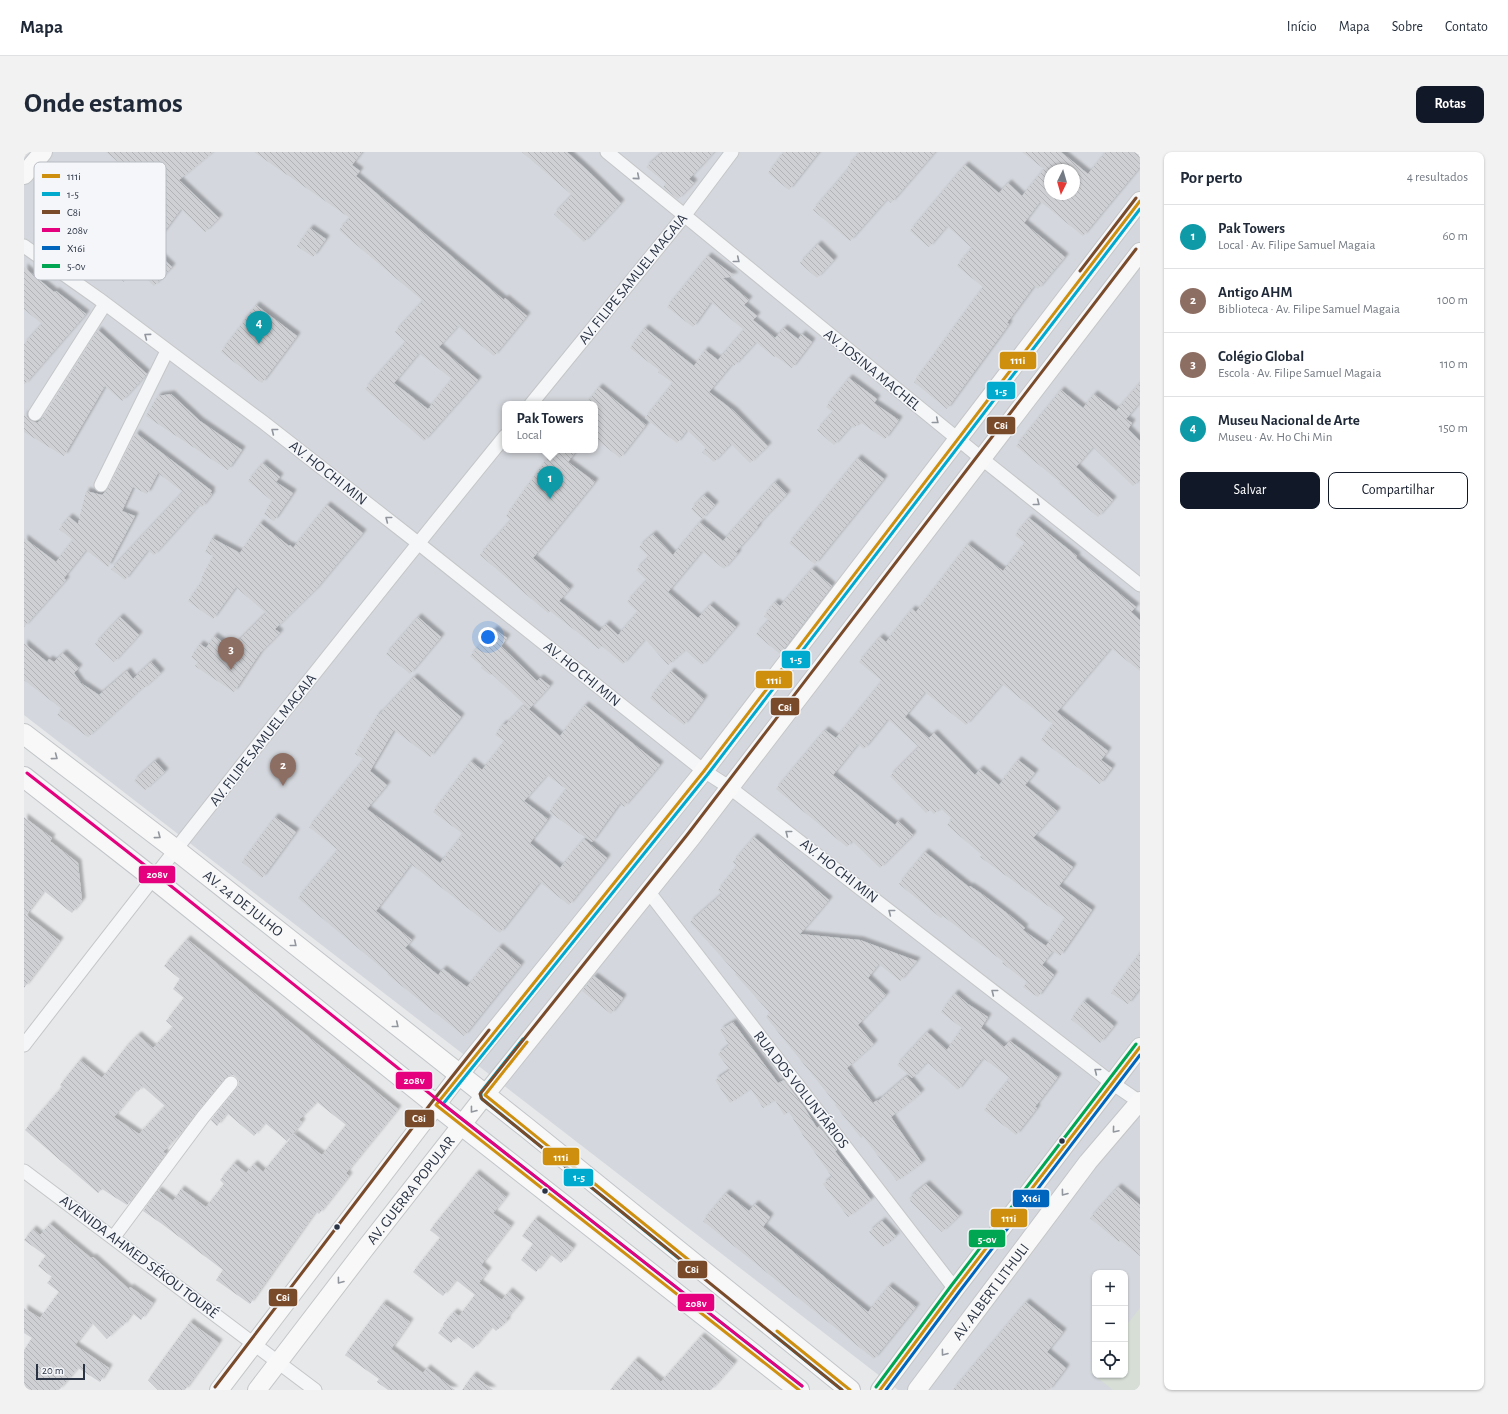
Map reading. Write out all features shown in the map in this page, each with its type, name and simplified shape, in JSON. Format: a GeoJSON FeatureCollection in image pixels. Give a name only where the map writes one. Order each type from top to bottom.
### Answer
{"type":"FeatureCollection","features":[{"type":"Feature","properties":{"kind":"main road"},"geometry":{"type":"LineString","coordinates":[[35,162],[43,152]]}},
{"type":"Feature","properties":{"kind":"main road"},"geometry":{"type":"LineString","coordinates":[[24,175],[34,163]]}},
{"type":"Feature","properties":{"kind":"main road","name":"AV. GUERRA POPULAR"},"geometry":{"type":"LineString","coordinates":[[219,1390],[459,1075],[704,771],[1140,201]]}},
{"type":"Feature","properties":{"kind":"main road","name":"AV. GUERRA POPULAR"},"geometry":{"type":"LineString","coordinates":[[258,1390],[461,1125],[691,838],[1140,252]]}},
{"type":"Feature","properties":{"kind":"main road","name":"AV. 24 DE JULHO"},"geometry":{"type":"LineString","coordinates":[[24,734],[176,850],[527,1128],[850,1390]]}},
{"type":"Feature","properties":{"kind":"main road"},"geometry":{"type":"LineString","coordinates":[[24,777],[153,878],[461,1125],[799,1390]]}},
{"type":"Feature","properties":{"kind":"main road","name":"AV. ALBERT LITHULI"},"geometry":{"type":"LineString","coordinates":[[880,1390],[1140,1046]]}},
{"type":"Feature","properties":{"kind":"main road","name":"AV. ALBERT LITHULI"},"geometry":{"type":"LineString","coordinates":[[917,1390],[1088,1162],[1140,1101]]}},
{"type":"Feature","properties":{"kind":"street","name":"AV. JOSINA MACHEL"},"geometry":{"type":"LineString","coordinates":[[607,152],[981,458],[1140,585]]}},
{"type":"Feature","properties":{"kind":"street","name":"AV. FILIPE SAMUEL MAGAIA"},"geometry":{"type":"LineString","coordinates":[[533,401],[684,216],[732,152]]}},
{"type":"Feature","properties":{"kind":"street","name":"AV. HO CHI MIN"},"geometry":{"type":"LineString","coordinates":[[24,246],[34,253]]}},
{"type":"Feature","properties":{"kind":"street","name":"AV. HO CHI MIN"},"geometry":{"type":"LineString","coordinates":[[71,280],[263,422],[418,543],[704,771],[729,787],[1112,1083],[1140,1101]]}},
{"type":"Feature","properties":{"kind":"street"},"geometry":{"type":"LineString","coordinates":[[35,414],[105,304]]}},
{"type":"Feature","properties":{"kind":"street"},"geometry":{"type":"LineString","coordinates":[[101,485],[167,350]]}},
{"type":"Feature","properties":{"kind":"street","name":"AV. FILIPE SAMUEL MAGAIA"},"geometry":{"type":"LineString","coordinates":[[24,1045],[153,878],[418,543],[502,440]]}},
{"type":"Feature","properties":{"kind":"street","name":"RUA DOS VOLUNTÁRIOS"},"geometry":{"type":"LineString","coordinates":[[648,891],[955,1289]]}},
{"type":"Feature","properties":{"kind":"street"},"geometry":{"type":"LineString","coordinates":[[113,1238],[203,1117],[231,1083]]}},
{"type":"Feature","properties":{"kind":"street","name":"AVENIDA AHMED SÉKOU TOURÉ"},"geometry":{"type":"LineString","coordinates":[[24,1170],[315,1390]]}},
{"type":"Feature","properties":{"kind":"shaded area"},"geometry":{"type":"Polygon","coordinates":[[[24,152],[1140,152],[1140,1390],[898,1390],[24,715],[24,152]]]}},
{"type":"Feature","properties":{"kind":"shaded area"},"geometry":{"type":"Polygon","coordinates":[[[1140,1308],[1140,1390],[1113,1390],[1098,1378],[1128,1378],[1128,1323],[1140,1308]]]}},
{"type":"Feature","properties":{"kind":"building"},"geometry":{"type":"Polygon","coordinates":[[[106,152],[213,152],[179,180],[219,218],[205,232],[181,209],[166,229],[166,162],[118,162],[106,152]]]}},
{"type":"Feature","properties":{"kind":"building"},"geometry":{"type":"Polygon","coordinates":[[[254,152],[362,152],[352,165],[360,171],[356,176],[504,300],[505,298],[527,316],[494,356],[458,326],[439,347],[478,380],[424,441],[365,389],[406,342],[395,332],[423,301],[339,230],[350,218],[254,152]],[[419,353],[394,383],[428,409],[452,379],[419,353]]]}},
{"type":"Feature","properties":{"kind":"building"},"geometry":{"type":"Polygon","coordinates":[[[522,152],[567,152],[621,203],[584,242],[554,214],[572,195],[522,152]]]}},
{"type":"Feature","properties":{"kind":"building"},"geometry":{"type":"Polygon","coordinates":[[[663,152],[714,152],[689,179],[694,183],[678,199],[663,187],[666,183],[646,167],[663,152]]]}},
{"type":"Feature","properties":{"kind":"building"},"geometry":{"type":"Polygon","coordinates":[[[784,152],[819,152],[789,190],[768,173],[784,152]]]}},
{"type":"Feature","properties":{"kind":"building"},"geometry":{"type":"Polygon","coordinates":[[[860,152],[935,152],[891,203],[887,199],[850,241],[813,210],[849,168],[848,166],[860,152]]]}},
{"type":"Feature","properties":{"kind":"building"},"geometry":{"type":"Polygon","coordinates":[[[1022,152],[1061,152],[1076,164],[1044,164],[1044,169],[1022,152]]]}},
{"type":"Feature","properties":{"kind":"building"},"geometry":{"type":"Polygon","coordinates":[[[1106,152],[1140,152],[1140,167],[1083,236],[1041,202],[1039,203],[1024,223],[1065,257],[1038,289],[1034,286],[1007,323],[1009,324],[947,409],[914,382],[983,287],[957,266],[972,248],[947,226],[929,247],[910,231],[965,165],[999,193],[1008,183],[1022,196],[1044,169],[1044,200],[1080,200],[1080,167],[1088,174],[1106,152]]]}},
{"type":"Feature","properties":{"kind":"building"},"geometry":{"type":"Polygon","coordinates":[[[310,228],[326,239],[313,257],[297,246],[310,228]]]}},
{"type":"Feature","properties":{"kind":"building"},"geometry":{"type":"Polygon","coordinates":[[[818,244],[834,260],[817,278],[800,263],[818,244]]]}},
{"type":"Feature","properties":{"kind":"building"},"geometry":{"type":"Polygon","coordinates":[[[708,256],[735,276],[723,278],[749,300],[744,305],[757,316],[753,320],[775,338],[784,328],[798,339],[802,334],[812,342],[792,368],[775,356],[774,357],[756,342],[734,366],[732,364],[709,392],[734,411],[768,446],[750,463],[731,444],[714,462],[702,452],[706,448],[687,430],[677,443],[645,418],[673,383],[658,372],[659,370],[630,348],[645,328],[694,366],[705,350],[718,360],[744,330],[711,302],[693,327],[667,307],[708,256]]]}},
{"type":"Feature","properties":{"kind":"building"},"geometry":{"type":"Polygon","coordinates":[[[166,261],[172,267],[166,273],[166,261]]]}},
{"type":"Feature","properties":{"kind":"building"},"geometry":{"type":"Polygon","coordinates":[[[24,267],[34,275],[34,280],[40,280],[86,314],[24,385],[24,344],[42,324],[24,309],[24,267]]]}},
{"type":"Feature","properties":{"kind":"building"},"geometry":{"type":"Polygon","coordinates":[[[148,280],[160,280],[154,286],[148,280]]]}},
{"type":"Feature","properties":{"kind":"building"},"geometry":{"type":"Polygon","coordinates":[[[256,305],[297,336],[262,383],[221,352],[256,305]]]}},
{"type":"Feature","properties":{"kind":"building"},"geometry":{"type":"Polygon","coordinates":[[[98,330],[147,374],[122,401],[105,386],[64,456],[24,432],[24,414],[30,420],[37,423],[42,419],[98,330]]]}},
{"type":"Feature","properties":{"kind":"building"},"geometry":{"type":"Polygon","coordinates":[[[849,378],[877,399],[874,403],[899,420],[885,439],[860,422],[854,428],[851,426],[834,445],[817,430],[833,412],[826,407],[849,378]]]}},
{"type":"Feature","properties":{"kind":"building"},"geometry":{"type":"Polygon","coordinates":[[[1140,383],[1140,402],[1126,419],[1132,423],[1128,429],[1140,441],[1140,479],[1133,486],[1093,447],[1076,467],[1113,500],[1098,517],[1059,483],[1060,482],[1016,446],[1061,390],[1083,408],[1094,394],[1116,411],[1140,383]]]}},
{"type":"Feature","properties":{"kind":"building"},"geometry":{"type":"Polygon","coordinates":[[[599,387],[646,425],[620,458],[598,440],[598,401],[588,401],[599,387]]]}},
{"type":"Feature","properties":{"kind":"building"},"geometry":{"type":"Polygon","coordinates":[[[171,394],[200,421],[242,450],[228,470],[146,416],[158,396],[171,394]]]}},
{"type":"Feature","properties":{"kind":"building"},"geometry":{"type":"Polygon","coordinates":[[[136,433],[212,491],[210,493],[212,494],[202,507],[199,505],[154,555],[148,550],[125,580],[111,569],[183,492],[158,473],[147,494],[133,487],[122,511],[135,516],[108,567],[86,550],[64,578],[66,580],[24,627],[24,538],[56,562],[73,540],[59,529],[69,517],[78,524],[86,491],[102,495],[108,489],[136,433]]]}},
{"type":"Feature","properties":{"kind":"building"},"geometry":{"type":"Polygon","coordinates":[[[551,453],[575,453],[568,462],[595,482],[533,558],[570,589],[559,601],[599,632],[606,624],[618,635],[638,612],[627,602],[647,580],[636,570],[649,557],[639,547],[653,534],[673,555],[700,522],[723,541],[775,482],[787,494],[757,526],[758,527],[736,552],[738,553],[724,569],[702,551],[668,592],[698,618],[710,605],[736,627],[702,665],[685,650],[668,665],[645,639],[623,664],[602,646],[599,649],[550,611],[548,613],[480,555],[511,520],[506,516],[551,453]]]}},
{"type":"Feature","properties":{"kind":"building"},"geometry":{"type":"Polygon","coordinates":[[[858,458],[884,479],[815,564],[789,543],[858,458]]]}},
{"type":"Feature","properties":{"kind":"building"},"geometry":{"type":"Polygon","coordinates":[[[263,463],[280,477],[276,482],[293,493],[274,521],[264,514],[272,501],[248,481],[263,463]]]}},
{"type":"Feature","properties":{"kind":"building"},"geometry":{"type":"Polygon","coordinates":[[[704,495],[715,505],[702,519],[691,509],[704,495]]]}},
{"type":"Feature","properties":{"kind":"building"},"geometry":{"type":"Polygon","coordinates":[[[327,505],[363,533],[316,589],[275,629],[280,633],[260,653],[234,692],[195,666],[198,662],[191,657],[200,644],[206,648],[214,636],[231,648],[266,613],[236,587],[213,619],[188,601],[203,580],[201,579],[213,556],[205,552],[212,538],[240,553],[260,523],[293,548],[327,505]]]}},
{"type":"Feature","properties":{"kind":"building"},"geometry":{"type":"Polygon","coordinates":[[[1029,518],[1077,556],[1076,558],[1136,607],[1131,612],[1140,620],[1140,671],[1111,648],[1057,712],[1108,751],[1101,760],[1112,768],[1100,784],[1041,740],[1053,724],[1002,684],[966,725],[925,692],[905,717],[929,738],[934,733],[975,775],[980,769],[999,785],[1018,760],[1035,773],[1025,785],[1057,811],[1033,838],[1073,867],[1059,886],[1092,910],[1060,956],[1046,946],[1065,918],[980,857],[982,855],[947,825],[952,819],[940,808],[934,814],[930,810],[926,813],[890,776],[919,747],[888,719],[864,749],[858,744],[833,775],[895,825],[898,821],[913,835],[880,868],[852,841],[847,847],[776,789],[825,730],[836,738],[882,681],[859,662],[880,637],[886,642],[912,609],[916,612],[968,544],[1003,571],[1025,543],[1015,535],[1029,518]]]}},
{"type":"Feature","properties":{"kind":"building"},"geometry":{"type":"Polygon","coordinates":[[[812,569],[832,586],[780,654],[756,634],[769,620],[764,616],[775,602],[780,606],[812,569]]]}},
{"type":"Feature","properties":{"kind":"building"},"geometry":{"type":"Polygon","coordinates":[[[120,617],[139,635],[114,662],[95,644],[120,617]]]}},
{"type":"Feature","properties":{"kind":"building"},"geometry":{"type":"Polygon","coordinates":[[[418,617],[441,637],[410,674],[386,654],[418,617]]]}},
{"type":"Feature","properties":{"kind":"building"},"geometry":{"type":"Polygon","coordinates":[[[494,629],[507,638],[501,646],[537,681],[540,678],[550,686],[529,709],[492,674],[490,675],[481,668],[482,666],[470,656],[494,629]]]}},
{"type":"Feature","properties":{"kind":"building"},"geometry":{"type":"Polygon","coordinates":[[[24,643],[47,662],[49,659],[54,662],[63,653],[79,668],[74,673],[81,683],[99,695],[127,671],[133,679],[151,662],[161,673],[143,689],[142,688],[88,737],[57,715],[62,709],[24,680],[24,643]]]}},
{"type":"Feature","properties":{"kind":"building"},"geometry":{"type":"Polygon","coordinates":[[[671,671],[704,699],[684,725],[650,698],[671,671]]]}},
{"type":"Feature","properties":{"kind":"building"},"geometry":{"type":"Polygon","coordinates":[[[414,677],[461,717],[430,757],[394,730],[370,771],[387,785],[367,809],[440,863],[463,834],[433,812],[471,761],[482,770],[505,741],[495,735],[503,724],[505,725],[524,705],[560,736],[585,705],[660,765],[624,807],[620,803],[592,842],[549,812],[566,789],[547,775],[524,801],[548,819],[530,843],[560,868],[584,839],[607,858],[569,905],[540,882],[500,933],[411,864],[376,911],[412,940],[405,948],[438,975],[443,969],[467,987],[499,947],[521,965],[464,1036],[387,974],[388,973],[298,898],[338,850],[309,827],[364,759],[355,754],[378,714],[379,715],[414,677]]]}},
{"type":"Feature","properties":{"kind":"building"},"geometry":{"type":"Polygon","coordinates":[[[155,761],[165,772],[145,790],[134,781],[155,761]]]}},
{"type":"Feature","properties":{"kind":"building"},"geometry":{"type":"Polygon","coordinates":[[[24,817],[52,838],[50,841],[78,863],[82,901],[72,913],[44,891],[26,915],[60,941],[24,988],[24,817]]]}},
{"type":"Feature","properties":{"kind":"building"},"geometry":{"type":"Polygon","coordinates":[[[275,817],[296,832],[262,878],[242,862],[275,817]]]}},
{"type":"Feature","properties":{"kind":"building"},"geometry":{"type":"Polygon","coordinates":[[[754,837],[829,900],[800,934],[860,940],[917,961],[900,981],[879,964],[868,978],[886,995],[858,1025],[874,1044],[847,1068],[873,1103],[877,1100],[878,1101],[907,1076],[921,1093],[891,1117],[922,1163],[897,1181],[863,1136],[861,1138],[835,1105],[836,1104],[766,1017],[770,1013],[690,922],[722,894],[718,890],[737,866],[733,862],[754,837]]]}},
{"type":"Feature","properties":{"kind":"building"},"geometry":{"type":"Polygon","coordinates":[[[925,852],[969,887],[970,886],[982,894],[1012,917],[1025,928],[1023,930],[1053,951],[1042,965],[1054,975],[1038,997],[1023,987],[1027,982],[1002,963],[1004,962],[943,916],[941,918],[899,884],[925,852]]]}},
{"type":"Feature","properties":{"kind":"building"},"geometry":{"type":"Polygon","coordinates":[[[187,939],[398,1109],[346,1173],[349,1176],[319,1214],[316,1211],[250,1304],[216,1280],[223,1270],[143,1211],[158,1190],[173,1201],[181,1189],[206,1207],[224,1184],[220,1180],[234,1163],[246,1173],[254,1164],[263,1172],[294,1134],[322,1155],[346,1125],[317,1102],[299,1120],[302,1122],[287,1141],[265,1123],[254,1136],[227,1113],[217,1126],[211,1120],[239,1085],[239,1081],[236,1077],[233,1075],[228,1076],[182,1132],[163,1152],[166,1154],[127,1205],[102,1189],[98,1193],[25,1130],[62,1087],[60,1085],[80,1060],[102,1078],[126,1047],[138,1035],[153,1048],[173,1027],[166,1021],[184,998],[173,989],[180,979],[164,966],[187,939]],[[142,1086],[138,1092],[136,1090],[114,1117],[139,1134],[165,1106],[142,1086]]]}},
{"type":"Feature","properties":{"kind":"building"},"geometry":{"type":"Polygon","coordinates":[[[1140,953],[1140,988],[1128,1004],[1111,993],[1140,953]]]}},
{"type":"Feature","properties":{"kind":"building"},"geometry":{"type":"Polygon","coordinates":[[[594,976],[623,998],[611,1014],[582,991],[594,976]]]}},
{"type":"Feature","properties":{"kind":"building"},"geometry":{"type":"Polygon","coordinates":[[[955,993],[968,1004],[988,1017],[981,1028],[1004,1047],[1010,1041],[1058,1077],[1016,1135],[984,1110],[1010,1078],[983,1058],[958,1090],[927,1062],[912,1078],[897,1065],[927,1032],[947,1050],[962,1028],[941,1012],[955,993]]]}},
{"type":"Feature","properties":{"kind":"building"},"geometry":{"type":"Polygon","coordinates":[[[1084,1001],[1114,1026],[1100,1043],[1071,1019],[1084,1001]]]}},
{"type":"Feature","properties":{"kind":"building"},"geometry":{"type":"Polygon","coordinates":[[[733,1022],[778,1083],[784,1080],[817,1128],[819,1126],[837,1150],[835,1151],[871,1200],[848,1217],[823,1184],[832,1177],[804,1137],[789,1112],[784,1115],[775,1100],[763,1108],[751,1089],[730,1103],[715,1080],[730,1070],[718,1054],[729,1045],[720,1030],[733,1022]]]}},
{"type":"Feature","properties":{"kind":"building"},"geometry":{"type":"Polygon","coordinates":[[[476,1173],[506,1197],[493,1213],[511,1226],[481,1265],[488,1271],[479,1283],[502,1300],[509,1291],[521,1301],[506,1319],[507,1321],[496,1331],[492,1327],[473,1349],[457,1336],[451,1343],[438,1333],[444,1326],[443,1324],[454,1312],[459,1316],[475,1295],[456,1280],[443,1296],[413,1272],[440,1238],[430,1230],[476,1173]]]}},
{"type":"Feature","properties":{"kind":"building"},"geometry":{"type":"Polygon","coordinates":[[[926,1184],[959,1216],[942,1232],[910,1201],[911,1200],[909,1198],[926,1184]]]}},
{"type":"Feature","properties":{"kind":"building"},"geometry":{"type":"Polygon","coordinates":[[[1118,1187],[1140,1205],[1140,1256],[1120,1240],[1119,1242],[1090,1218],[1118,1187]]]}},
{"type":"Feature","properties":{"kind":"building"},"geometry":{"type":"Polygon","coordinates":[[[726,1193],[749,1211],[755,1204],[770,1217],[763,1227],[868,1312],[889,1286],[916,1307],[874,1359],[703,1221],[726,1193]]]}},
{"type":"Feature","properties":{"kind":"building"},"geometry":{"type":"Polygon","coordinates":[[[535,1219],[573,1248],[561,1263],[550,1254],[536,1272],[521,1260],[533,1244],[522,1236],[535,1219]]]}},
{"type":"Feature","properties":{"kind":"building"},"geometry":{"type":"Polygon","coordinates":[[[882,1221],[896,1236],[883,1247],[869,1232],[882,1221]]]}},
{"type":"Feature","properties":{"kind":"building"},"geometry":{"type":"Polygon","coordinates":[[[50,1224],[91,1258],[93,1257],[129,1289],[130,1287],[153,1303],[141,1320],[132,1313],[123,1326],[122,1325],[107,1339],[92,1323],[75,1345],[109,1368],[100,1382],[78,1368],[59,1390],[24,1390],[24,1350],[32,1338],[24,1333],[24,1308],[40,1318],[59,1292],[47,1283],[52,1277],[38,1266],[46,1256],[24,1240],[33,1229],[40,1235],[50,1224]]]}},
{"type":"Feature","properties":{"kind":"building"},"geometry":{"type":"Polygon","coordinates":[[[1026,1302],[1063,1332],[1047,1352],[1066,1368],[1049,1390],[953,1390],[1026,1302]]]}},
{"type":"Feature","properties":{"kind":"building"},"geometry":{"type":"Polygon","coordinates":[[[383,1303],[410,1322],[391,1349],[423,1373],[427,1368],[455,1390],[388,1390],[377,1382],[379,1379],[345,1355],[383,1303]]]}},
{"type":"Feature","properties":{"kind":"building"},"geometry":{"type":"Polygon","coordinates":[[[190,1322],[219,1343],[185,1390],[158,1390],[148,1380],[190,1322]]]}},
{"type":"Feature","properties":{"kind":"building"},"geometry":{"type":"Polygon","coordinates":[[[701,1336],[734,1364],[711,1390],[610,1390],[635,1360],[661,1382],[701,1336]]]}},
{"type":"Feature","properties":{"kind":"building"},"geometry":{"type":"Polygon","coordinates":[[[473,1375],[493,1390],[462,1390],[473,1375]]]}},
{"type":"Feature","properties":{"kind":"transit line","name":"C8i"},"geometry":{"type":"LineString","coordinates":[[1080,271],[1136,198]]}},
{"type":"Feature","properties":{"kind":"transit line","name":"111i"},"geometry":{"type":"LineString","coordinates":[[799,1390],[436,1105],[704,771],[1140,201]]}},
{"type":"Feature","properties":{"kind":"transit line","name":"1-5"},"geometry":{"type":"LineString","coordinates":[[802,1386],[443,1104],[708,774],[1140,209]]}},
{"type":"Feature","properties":{"kind":"transit line","name":"C8i"},"geometry":{"type":"LineString","coordinates":[[842,1390],[482,1099],[480,1094],[687,835],[1136,249]]}},
{"type":"Feature","properties":{"kind":"transit line","name":"208v"},"geometry":{"type":"LineString","coordinates":[[27,773],[156,874],[439,1101],[802,1386]]}},
{"type":"Feature","properties":{"kind":"transit line","name":"C8i"},"geometry":{"type":"LineString","coordinates":[[215,1387],[432,1102],[489,1030]]}},
{"type":"Feature","properties":{"kind":"transit line","name":"1-5"},"geometry":{"type":"LineString","coordinates":[[523,1039],[481,1092],[481,1098],[687,1265]]}},
{"type":"Feature","properties":{"kind":"transit line","name":"111i"},"geometry":{"type":"LineString","coordinates":[[527,1042],[485,1095],[690,1261]]}},
{"type":"Feature","properties":{"kind":"transit line","name":"5-0v"},"geometry":{"type":"LineString","coordinates":[[876,1387],[951,1286],[1136,1044]]}},
{"type":"Feature","properties":{"kind":"transit line","name":"111i"},"geometry":{"type":"LineString","coordinates":[[880,1390],[955,1289],[1140,1047]]}},
{"type":"Feature","properties":{"kind":"transit line","name":"X16i"},"geometry":{"type":"LineString","coordinates":[[886,1390],[1140,1055]]}},
{"type":"Feature","properties":{"kind":"transit line","name":"111i"},"geometry":{"type":"LineString","coordinates":[[777,1331],[850,1390]]}},
{"type":"Feature","properties":{"kind":"transit line","name":"1-5"},"geometry":{"type":"LineString","coordinates":[[774,1335],[842,1390]]}},
{"type":"Feature","properties":{"kind":"place","name":"Museu Nacional de Arte"},"geometry":{"type":"Point","coordinates":[259,344]}},
{"type":"Feature","properties":{"kind":"place","name":"Pak Towers"},"geometry":{"type":"Point","coordinates":[550,499]}},
{"type":"Feature","properties":{"kind":"place","name":"Colégio Global"},"geometry":{"type":"Point","coordinates":[231,670]}},
{"type":"Feature","properties":{"kind":"place","name":"Antigo AHM"},"geometry":{"type":"Point","coordinates":[283,786]}}]}
